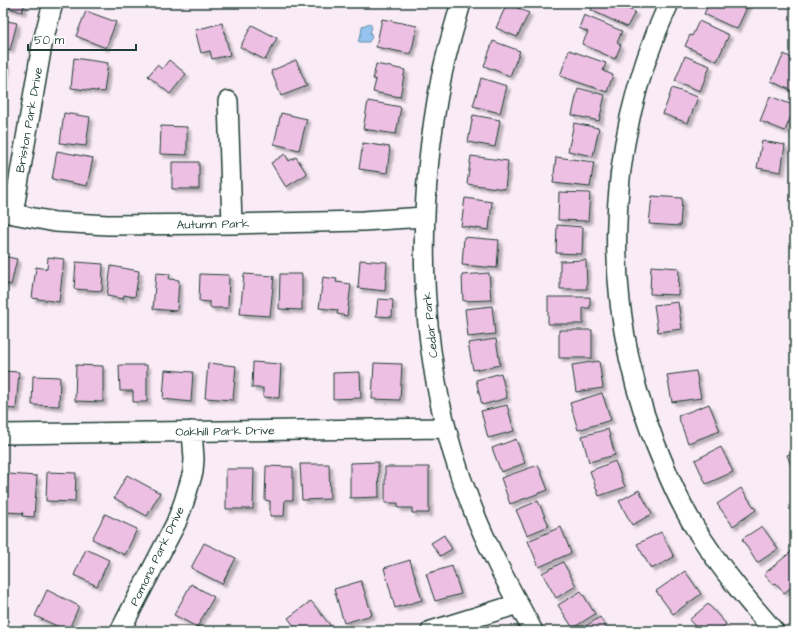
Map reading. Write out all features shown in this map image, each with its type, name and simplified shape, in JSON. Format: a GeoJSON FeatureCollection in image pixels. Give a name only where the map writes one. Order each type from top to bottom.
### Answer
{"type":"FeatureCollection","features":[{"type":"Feature","properties":{"kind":"street","name":"Briston Park Drive"},"geometry":{"type":"LineString","coordinates":[[8,213],[42,45],[53,3]]}},
{"type":"Feature","properties":{"kind":"street","name":"Cedar Park"},"geometry":{"type":"LineString","coordinates":[[461,3],[441,78],[429,155],[424,217],[427,314],[432,359],[446,428],[457,467],[469,501],[487,542],[533,631]]}},
{"type":"Feature","properties":{"kind":"street"},"geometry":{"type":"LineString","coordinates":[[669,3],[655,34],[636,90],[623,147],[616,206],[616,264],[622,323],[634,381],[651,437],[675,491],[704,542],[738,590],[774,631]]}},
{"type":"Feature","properties":{"kind":"street"},"geometry":{"type":"LineString","coordinates":[[228,101],[232,224]]}},
{"type":"Feature","properties":{"kind":"street","name":"Autumn Park"},"geometry":{"type":"LineString","coordinates":[[8,213],[63,223],[147,225],[363,221],[424,217]]}},
{"type":"Feature","properties":{"kind":"street","name":"Oakhill Park Drive"},"geometry":{"type":"LineString","coordinates":[[3,434],[446,428]]}},
{"type":"Feature","properties":{"kind":"street","name":"Pomona Park Drive"},"geometry":{"type":"LineString","coordinates":[[120,631],[176,523],[184,502],[193,472],[194,459],[192,431]]}},
{"type":"Feature","properties":{"kind":"street"},"geometry":{"type":"LineString","coordinates":[[431,631],[518,604]]}},
{"type":"Feature","properties":{"kind":"water"},"geometry":{"type":"Polygon","coordinates":[[[370,23],[372,28],[370,32],[372,37],[369,42],[358,41],[362,26],[370,23]]]}},
{"type":"Feature","properties":{"kind":"building"},"geometry":{"type":"Polygon","coordinates":[[[3,3],[25,3],[22,12],[3,6],[3,3]]]}},
{"type":"Feature","properties":{"kind":"building"},"geometry":{"type":"Polygon","coordinates":[[[507,3],[529,13],[517,37],[496,28],[507,3]]]}},
{"type":"Feature","properties":{"kind":"building"},"geometry":{"type":"Polygon","coordinates":[[[594,3],[628,3],[626,8],[635,12],[627,27],[591,10],[594,3]]]}},
{"type":"Feature","properties":{"kind":"building"},"geometry":{"type":"Polygon","coordinates":[[[709,3],[749,3],[737,29],[704,14],[709,3]]]}},
{"type":"Feature","properties":{"kind":"building"},"geometry":{"type":"Polygon","coordinates":[[[86,11],[116,22],[106,48],[76,36],[86,11]]]}},
{"type":"Feature","properties":{"kind":"building"},"geometry":{"type":"Polygon","coordinates":[[[584,15],[622,31],[617,43],[621,45],[615,59],[582,44],[588,32],[579,28],[584,15]]]}},
{"type":"Feature","properties":{"kind":"building"},"geometry":{"type":"Polygon","coordinates":[[[382,19],[417,26],[411,54],[376,47],[382,19]]]}},
{"type":"Feature","properties":{"kind":"building"},"geometry":{"type":"Polygon","coordinates":[[[3,20],[17,23],[10,50],[3,48],[3,20]]]}},
{"type":"Feature","properties":{"kind":"building"},"geometry":{"type":"Polygon","coordinates":[[[699,21],[729,35],[717,61],[685,46],[690,35],[692,36],[699,21]]]}},
{"type":"Feature","properties":{"kind":"building"},"geometry":{"type":"Polygon","coordinates":[[[222,23],[230,55],[212,59],[210,51],[201,53],[195,30],[222,23]]]}},
{"type":"Feature","properties":{"kind":"building"},"geometry":{"type":"Polygon","coordinates":[[[252,25],[277,38],[265,60],[240,47],[252,25]]]}},
{"type":"Feature","properties":{"kind":"building"},"geometry":{"type":"Polygon","coordinates":[[[493,41],[520,51],[510,76],[484,66],[493,41]]]}},
{"type":"Feature","properties":{"kind":"building"},"geometry":{"type":"Polygon","coordinates":[[[569,50],[606,63],[603,71],[613,75],[607,92],[560,76],[569,50]]]}},
{"type":"Feature","properties":{"kind":"building"},"geometry":{"type":"Polygon","coordinates":[[[784,54],[795,60],[795,92],[771,81],[784,54]]]}},
{"type":"Feature","properties":{"kind":"building"},"geometry":{"type":"Polygon","coordinates":[[[685,56],[710,66],[700,91],[675,81],[685,56]]]}},
{"type":"Feature","properties":{"kind":"building"},"geometry":{"type":"Polygon","coordinates":[[[74,58],[108,63],[104,92],[71,88],[74,58]]]}},
{"type":"Feature","properties":{"kind":"building"},"geometry":{"type":"Polygon","coordinates":[[[169,60],[186,74],[170,94],[148,76],[157,65],[162,69],[169,60]]]}},
{"type":"Feature","properties":{"kind":"building"},"geometry":{"type":"Polygon","coordinates":[[[296,60],[307,86],[281,96],[271,71],[296,60]]]}},
{"type":"Feature","properties":{"kind":"building"},"geometry":{"type":"Polygon","coordinates":[[[3,64],[7,65],[3,86],[3,64]]]}},
{"type":"Feature","properties":{"kind":"building"},"geometry":{"type":"Polygon","coordinates":[[[376,64],[405,70],[400,97],[373,92],[376,80],[373,79],[376,64]]]}},
{"type":"Feature","properties":{"kind":"building"},"geometry":{"type":"Polygon","coordinates":[[[481,78],[507,86],[500,113],[473,106],[481,78]]]}},
{"type":"Feature","properties":{"kind":"building"},"geometry":{"type":"Polygon","coordinates":[[[578,88],[605,95],[599,121],[572,115],[578,88]]]}},
{"type":"Feature","properties":{"kind":"building"},"geometry":{"type":"Polygon","coordinates":[[[672,88],[698,97],[688,123],[663,114],[672,88]]]}},
{"type":"Feature","properties":{"kind":"building"},"geometry":{"type":"Polygon","coordinates":[[[770,96],[795,106],[785,131],[760,121],[770,96]]]}},
{"type":"Feature","properties":{"kind":"building"},"geometry":{"type":"Polygon","coordinates":[[[368,101],[401,107],[396,134],[363,129],[368,101]]]}},
{"type":"Feature","properties":{"kind":"building"},"geometry":{"type":"Polygon","coordinates":[[[64,113],[90,117],[86,146],[60,143],[64,113]]]}},
{"type":"Feature","properties":{"kind":"building"},"geometry":{"type":"Polygon","coordinates":[[[281,113],[307,119],[299,150],[274,144],[281,113]]]}},
{"type":"Feature","properties":{"kind":"building"},"geometry":{"type":"Polygon","coordinates":[[[473,115],[500,120],[495,147],[468,142],[473,115]]]}},
{"type":"Feature","properties":{"kind":"building"},"geometry":{"type":"Polygon","coordinates":[[[574,123],[599,128],[593,156],[568,151],[574,123]]]}},
{"type":"Feature","properties":{"kind":"building"},"geometry":{"type":"Polygon","coordinates":[[[161,126],[187,127],[187,155],[160,154],[161,126]]]}},
{"type":"Feature","properties":{"kind":"building"},"geometry":{"type":"Polygon","coordinates":[[[762,141],[785,145],[781,172],[757,168],[762,141]]]}},
{"type":"Feature","properties":{"kind":"building"},"geometry":{"type":"Polygon","coordinates":[[[363,143],[390,147],[387,173],[359,169],[363,143]]]}},
{"type":"Feature","properties":{"kind":"building"},"geometry":{"type":"Polygon","coordinates":[[[57,151],[93,158],[87,186],[52,179],[57,151]]]}},
{"type":"Feature","properties":{"kind":"building"},"geometry":{"type":"Polygon","coordinates":[[[285,154],[289,161],[296,157],[307,174],[286,187],[271,163],[285,154]]]}},
{"type":"Feature","properties":{"kind":"building"},"geometry":{"type":"Polygon","coordinates":[[[471,156],[508,161],[505,189],[467,184],[471,156]]]}},
{"type":"Feature","properties":{"kind":"building"},"geometry":{"type":"Polygon","coordinates":[[[556,157],[594,162],[590,187],[553,183],[556,157]]]}},
{"type":"Feature","properties":{"kind":"building"},"geometry":{"type":"Polygon","coordinates":[[[172,162],[199,162],[199,189],[172,189],[172,162]]]}},
{"type":"Feature","properties":{"kind":"building"},"geometry":{"type":"Polygon","coordinates":[[[559,192],[590,193],[588,221],[558,220],[559,192]]]}},
{"type":"Feature","properties":{"kind":"building"},"geometry":{"type":"Polygon","coordinates":[[[652,196],[682,198],[680,226],[649,224],[652,196]]]}},
{"type":"Feature","properties":{"kind":"building"},"geometry":{"type":"Polygon","coordinates":[[[465,198],[492,202],[489,230],[461,226],[465,198]]]}},
{"type":"Feature","properties":{"kind":"building"},"geometry":{"type":"Polygon","coordinates":[[[557,225],[583,227],[582,254],[556,253],[557,225]]]}},
{"type":"Feature","properties":{"kind":"building"},"geometry":{"type":"Polygon","coordinates":[[[464,237],[499,240],[497,268],[462,265],[464,237]]]}},
{"type":"Feature","properties":{"kind":"building"},"geometry":{"type":"Polygon","coordinates":[[[3,256],[17,259],[11,285],[3,283],[3,256]]]}},
{"type":"Feature","properties":{"kind":"building"},"geometry":{"type":"Polygon","coordinates":[[[48,257],[64,259],[59,302],[32,298],[36,267],[47,269],[48,257]]]}},
{"type":"Feature","properties":{"kind":"building"},"geometry":{"type":"Polygon","coordinates":[[[360,260],[387,262],[385,291],[358,288],[360,260]]]}},
{"type":"Feature","properties":{"kind":"building"},"geometry":{"type":"Polygon","coordinates":[[[586,260],[587,289],[560,289],[560,261],[586,260]]]}},
{"type":"Feature","properties":{"kind":"building"},"geometry":{"type":"Polygon","coordinates":[[[76,262],[103,264],[102,291],[74,289],[76,262]]]}},
{"type":"Feature","properties":{"kind":"building"},"geometry":{"type":"Polygon","coordinates":[[[111,266],[139,271],[135,297],[124,295],[123,299],[107,296],[111,266]]]}},
{"type":"Feature","properties":{"kind":"building"},"geometry":{"type":"Polygon","coordinates":[[[651,266],[679,268],[678,295],[650,294],[651,266]]]}},
{"type":"Feature","properties":{"kind":"building"},"geometry":{"type":"Polygon","coordinates":[[[156,273],[170,274],[169,279],[179,280],[177,311],[153,309],[156,273]]]}},
{"type":"Feature","properties":{"kind":"building"},"geometry":{"type":"Polygon","coordinates":[[[489,273],[491,300],[463,301],[462,275],[489,273]]]}},
{"type":"Feature","properties":{"kind":"building"},"geometry":{"type":"Polygon","coordinates":[[[200,274],[229,275],[228,308],[210,308],[210,302],[199,301],[200,274]]]}},
{"type":"Feature","properties":{"kind":"building"},"geometry":{"type":"Polygon","coordinates":[[[244,274],[274,276],[270,316],[240,314],[244,274]]]}},
{"type":"Feature","properties":{"kind":"building"},"geometry":{"type":"Polygon","coordinates":[[[280,274],[302,274],[302,310],[279,309],[280,274]]]}},
{"type":"Feature","properties":{"kind":"building"},"geometry":{"type":"Polygon","coordinates":[[[323,277],[337,279],[336,282],[351,284],[347,316],[337,314],[338,310],[319,308],[323,277]]]}},
{"type":"Feature","properties":{"kind":"building"},"geometry":{"type":"Polygon","coordinates":[[[548,297],[590,297],[590,308],[583,308],[583,324],[548,324],[548,297]]]}},
{"type":"Feature","properties":{"kind":"building"},"geometry":{"type":"Polygon","coordinates":[[[378,299],[393,300],[392,317],[376,316],[378,299]]]}},
{"type":"Feature","properties":{"kind":"building"},"geometry":{"type":"Polygon","coordinates":[[[678,302],[682,329],[658,332],[654,305],[678,302]]]}},
{"type":"Feature","properties":{"kind":"building"},"geometry":{"type":"Polygon","coordinates":[[[492,306],[495,334],[468,337],[465,309],[492,306]]]}},
{"type":"Feature","properties":{"kind":"building"},"geometry":{"type":"Polygon","coordinates":[[[559,330],[592,330],[592,358],[559,358],[559,330]]]}},
{"type":"Feature","properties":{"kind":"building"},"geometry":{"type":"Polygon","coordinates":[[[496,339],[500,365],[473,370],[468,343],[496,339]]]}},
{"type":"Feature","properties":{"kind":"building"},"geometry":{"type":"Polygon","coordinates":[[[599,361],[603,388],[576,392],[572,365],[599,361]]]}},
{"type":"Feature","properties":{"kind":"building"},"geometry":{"type":"Polygon","coordinates":[[[253,362],[281,364],[279,398],[263,397],[263,388],[252,388],[253,362]]]}},
{"type":"Feature","properties":{"kind":"building"},"geometry":{"type":"Polygon","coordinates":[[[208,363],[236,366],[233,400],[205,398],[208,363]]]}},
{"type":"Feature","properties":{"kind":"building"},"geometry":{"type":"Polygon","coordinates":[[[374,363],[402,364],[400,400],[372,399],[374,363]]]}},
{"type":"Feature","properties":{"kind":"building"},"geometry":{"type":"Polygon","coordinates":[[[76,365],[103,366],[103,402],[75,401],[76,365]]]}},
{"type":"Feature","properties":{"kind":"building"},"geometry":{"type":"Polygon","coordinates":[[[119,365],[147,365],[147,402],[133,402],[133,391],[120,391],[119,365]]]}},
{"type":"Feature","properties":{"kind":"building"},"geometry":{"type":"Polygon","coordinates":[[[165,370],[193,372],[191,402],[163,399],[165,370]]]}},
{"type":"Feature","properties":{"kind":"building"},"geometry":{"type":"Polygon","coordinates":[[[3,371],[19,372],[16,409],[3,408],[3,371]]]}},
{"type":"Feature","properties":{"kind":"building"},"geometry":{"type":"Polygon","coordinates":[[[696,371],[701,398],[672,402],[667,375],[696,371]]]}},
{"type":"Feature","properties":{"kind":"building"},"geometry":{"type":"Polygon","coordinates":[[[360,372],[361,398],[333,399],[333,373],[360,372]]]}},
{"type":"Feature","properties":{"kind":"building"},"geometry":{"type":"Polygon","coordinates":[[[501,373],[507,398],[482,405],[476,380],[501,373]]]}},
{"type":"Feature","properties":{"kind":"building"},"geometry":{"type":"Polygon","coordinates":[[[33,376],[60,377],[59,406],[32,405],[33,376]]]}},
{"type":"Feature","properties":{"kind":"building"},"geometry":{"type":"Polygon","coordinates":[[[602,393],[611,420],[578,430],[570,403],[602,393]]]}},
{"type":"Feature","properties":{"kind":"building"},"geometry":{"type":"Polygon","coordinates":[[[709,404],[720,431],[688,443],[678,416],[709,404]]]}},
{"type":"Feature","properties":{"kind":"building"},"geometry":{"type":"Polygon","coordinates":[[[507,405],[514,431],[488,438],[481,411],[507,405]]]}},
{"type":"Feature","properties":{"kind":"building"},"geometry":{"type":"Polygon","coordinates":[[[608,429],[615,455],[589,462],[582,436],[608,429]]]}},
{"type":"Feature","properties":{"kind":"building"},"geometry":{"type":"Polygon","coordinates":[[[516,439],[525,463],[501,472],[492,448],[516,439]]]}},
{"type":"Feature","properties":{"kind":"building"},"geometry":{"type":"Polygon","coordinates":[[[721,447],[733,472],[706,484],[695,460],[721,447]]]}},
{"type":"Feature","properties":{"kind":"building"},"geometry":{"type":"Polygon","coordinates":[[[795,452],[795,471],[793,471],[787,455],[795,452]]]}},
{"type":"Feature","properties":{"kind":"building"},"geometry":{"type":"Polygon","coordinates":[[[615,461],[625,487],[599,496],[590,471],[615,461]]]}},
{"type":"Feature","properties":{"kind":"building"},"geometry":{"type":"Polygon","coordinates":[[[378,462],[379,497],[350,498],[350,463],[378,462]]]}},
{"type":"Feature","properties":{"kind":"building"},"geometry":{"type":"Polygon","coordinates":[[[300,464],[329,464],[330,499],[302,500],[300,464]]]}},
{"type":"Feature","properties":{"kind":"building"},"geometry":{"type":"Polygon","coordinates":[[[538,465],[548,490],[510,504],[501,478],[538,465]]]}},
{"type":"Feature","properties":{"kind":"building"},"geometry":{"type":"Polygon","coordinates":[[[266,466],[293,467],[293,500],[285,500],[284,516],[270,516],[270,501],[265,500],[266,466]]]}},
{"type":"Feature","properties":{"kind":"building"},"geometry":{"type":"Polygon","coordinates":[[[385,467],[429,467],[429,513],[412,513],[412,508],[398,508],[398,503],[385,503],[385,467]]]}},
{"type":"Feature","properties":{"kind":"building"},"geometry":{"type":"Polygon","coordinates":[[[226,469],[254,469],[253,509],[226,509],[226,469]]]}},
{"type":"Feature","properties":{"kind":"building"},"geometry":{"type":"Polygon","coordinates":[[[47,472],[76,473],[75,502],[46,501],[47,472]]]}},
{"type":"Feature","properties":{"kind":"building"},"geometry":{"type":"Polygon","coordinates":[[[8,474],[37,476],[34,517],[22,516],[23,513],[5,512],[8,474]]]}},
{"type":"Feature","properties":{"kind":"building"},"geometry":{"type":"Polygon","coordinates":[[[127,475],[160,493],[147,516],[114,498],[127,475]]]}},
{"type":"Feature","properties":{"kind":"building"},"geometry":{"type":"Polygon","coordinates":[[[741,488],[756,510],[733,526],[717,504],[741,488]]]}},
{"type":"Feature","properties":{"kind":"building"},"geometry":{"type":"Polygon","coordinates":[[[639,490],[652,514],[632,525],[619,501],[639,490]]]}},
{"type":"Feature","properties":{"kind":"building"},"geometry":{"type":"Polygon","coordinates":[[[538,501],[549,526],[527,535],[516,510],[538,501]]]}},
{"type":"Feature","properties":{"kind":"building"},"geometry":{"type":"Polygon","coordinates":[[[105,514],[137,529],[125,555],[92,539],[105,514]]]}},
{"type":"Feature","properties":{"kind":"building"},"geometry":{"type":"Polygon","coordinates":[[[762,526],[778,549],[757,563],[742,539],[762,526]]]}},
{"type":"Feature","properties":{"kind":"building"},"geometry":{"type":"Polygon","coordinates":[[[561,527],[571,553],[539,567],[528,541],[561,527]]]}},
{"type":"Feature","properties":{"kind":"building"},"geometry":{"type":"Polygon","coordinates":[[[661,532],[674,557],[651,569],[637,544],[661,532]]]}},
{"type":"Feature","properties":{"kind":"building"},"geometry":{"type":"Polygon","coordinates":[[[444,535],[452,549],[440,556],[431,543],[444,535]]]}},
{"type":"Feature","properties":{"kind":"building"},"geometry":{"type":"Polygon","coordinates":[[[204,543],[236,558],[222,584],[191,568],[204,543]]]}},
{"type":"Feature","properties":{"kind":"building"},"geometry":{"type":"Polygon","coordinates":[[[86,549],[109,560],[97,586],[74,575],[86,549]]]}},
{"type":"Feature","properties":{"kind":"building"},"geometry":{"type":"Polygon","coordinates":[[[792,551],[795,554],[795,584],[784,593],[776,583],[773,585],[764,574],[792,551]]]}},
{"type":"Feature","properties":{"kind":"building"},"geometry":{"type":"Polygon","coordinates":[[[410,560],[422,600],[395,608],[384,568],[410,560]]]}},
{"type":"Feature","properties":{"kind":"building"},"geometry":{"type":"Polygon","coordinates":[[[563,562],[576,586],[556,598],[542,573],[563,562]]]}},
{"type":"Feature","properties":{"kind":"building"},"geometry":{"type":"Polygon","coordinates":[[[452,566],[461,594],[435,601],[426,574],[452,566]]]}},
{"type":"Feature","properties":{"kind":"building"},"geometry":{"type":"Polygon","coordinates":[[[685,571],[701,594],[673,614],[656,591],[685,571]]]}},
{"type":"Feature","properties":{"kind":"building"},"geometry":{"type":"Polygon","coordinates":[[[361,581],[372,615],[344,623],[334,589],[361,581]]]}},
{"type":"Feature","properties":{"kind":"building"},"geometry":{"type":"Polygon","coordinates":[[[191,584],[214,597],[197,627],[174,615],[191,584]]]}},
{"type":"Feature","properties":{"kind":"building"},"geometry":{"type":"Polygon","coordinates":[[[47,590],[79,606],[68,631],[35,616],[47,590]]]}},
{"type":"Feature","properties":{"kind":"building"},"geometry":{"type":"Polygon","coordinates":[[[581,591],[595,614],[573,628],[558,605],[581,591]]]}},
{"type":"Feature","properties":{"kind":"building"},"geometry":{"type":"Polygon","coordinates":[[[311,601],[333,629],[331,631],[298,631],[288,618],[311,601]]]}},
{"type":"Feature","properties":{"kind":"building"},"geometry":{"type":"Polygon","coordinates":[[[708,604],[726,624],[719,631],[700,631],[689,620],[708,604]]]}},
{"type":"Feature","properties":{"kind":"building"},"geometry":{"type":"Polygon","coordinates":[[[600,617],[608,631],[578,631],[600,617]]]}}]}
